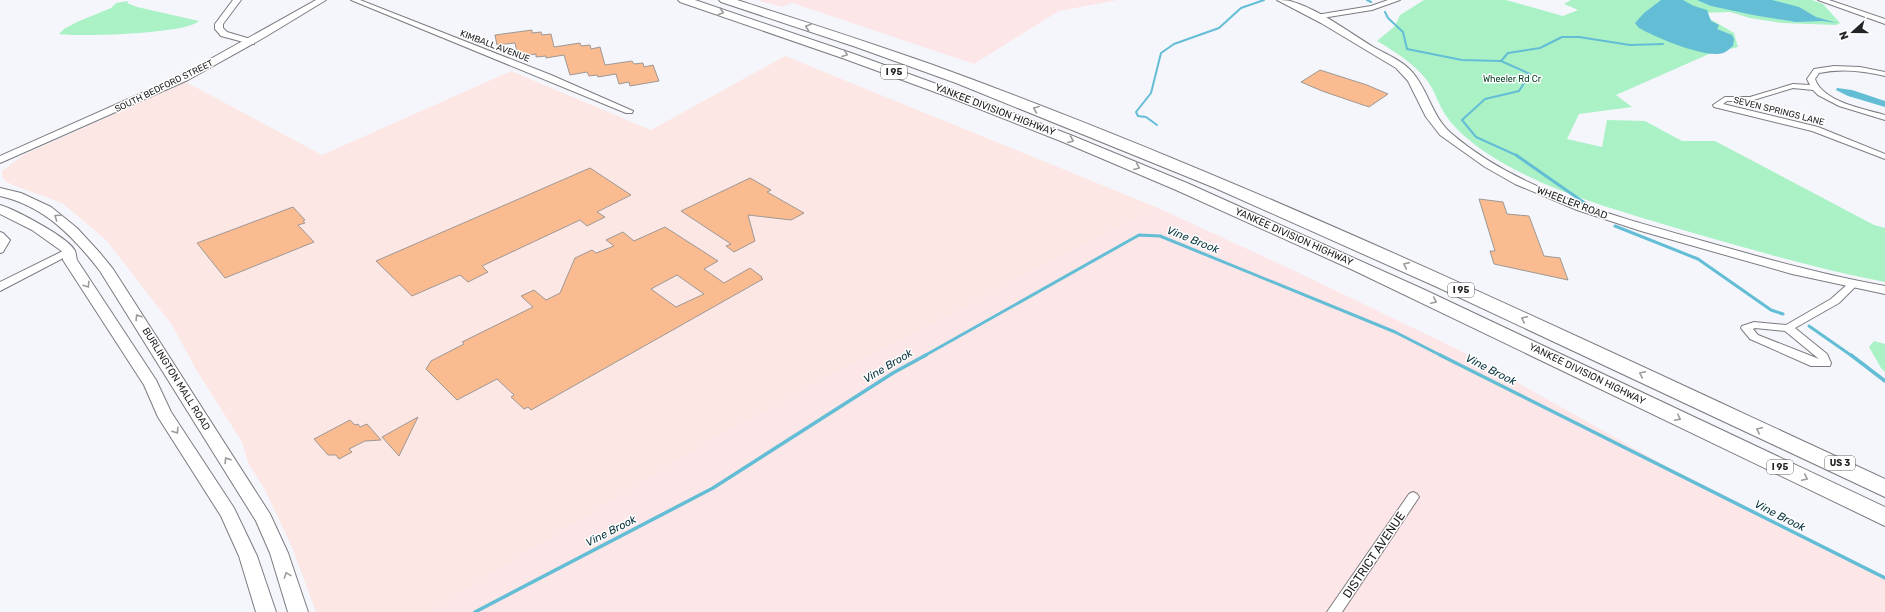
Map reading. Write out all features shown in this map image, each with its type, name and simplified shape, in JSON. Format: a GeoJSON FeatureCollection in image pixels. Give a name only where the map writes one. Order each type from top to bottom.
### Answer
{"type":"FeatureCollection","features":[{"type":"Feature","properties":{"kind":"highway","name":"YANKEE DIVISION HIGHWAY"},"geometry":{"type":"LineString","coordinates":[[684,0],[814,43],[926,83],[1037,126],[1184,187],[1432,300],[1885,517]]}},
{"type":"Feature","properties":{"kind":"highway","name":"YANKEE DIVISION HIGHWAY"},"geometry":{"type":"LineString","coordinates":[[725,0],[850,41],[993,92],[1230,188],[1500,308],[1885,489]]}},
{"type":"Feature","properties":{"kind":"highway","name":"US 3"},"geometry":{"type":"LineString","coordinates":[[1794,446],[1885,480]]}},
{"type":"Feature","properties":{"kind":"highway"},"geometry":{"type":"LineString","coordinates":[[1829,490],[1885,524]]}},
{"type":"Feature","properties":{"kind":"main road","name":"SOUTH BEDFORD STREET"},"geometry":{"type":"LineString","coordinates":[[0,160],[170,84],[251,42],[322,0]]}},
{"type":"Feature","properties":{"kind":"main road","name":"WHEELER ROAD"},"geometry":{"type":"LineString","coordinates":[[1281,0],[1316,17],[1361,42],[1401,67],[1414,81],[1435,123],[1445,133],[1481,160],[1521,183],[1554,197],[1614,218],[1747,257],[1853,284],[1885,290]]}},
{"type":"Feature","properties":{"kind":"main road"},"geometry":{"type":"LineString","coordinates":[[0,165],[21,151]]}},
{"type":"Feature","properties":{"kind":"main road","name":"BURLINGTON MALL ROAD"},"geometry":{"type":"LineString","coordinates":[[0,186],[6,193],[44,208],[65,222],[86,244],[115,282],[264,518],[279,553],[298,612]]}},
{"type":"Feature","properties":{"kind":"main road"},"geometry":{"type":"LineString","coordinates":[[0,209],[35,226],[53,237],[69,251],[70,260],[151,384],[164,413],[228,513],[246,551],[266,612]]}},
{"type":"Feature","properties":{"kind":"main road"},"geometry":{"type":"LineString","coordinates":[[69,251],[86,244]]}},
{"type":"Feature","properties":{"kind":"street"},"geometry":{"type":"LineString","coordinates":[[219,26],[237,0]]}},
{"type":"Feature","properties":{"kind":"street","name":"KIMBALL AVENUE"},"geometry":{"type":"LineString","coordinates":[[354,0],[548,77],[629,111]]}},
{"type":"Feature","properties":{"kind":"street"},"geometry":{"type":"LineString","coordinates":[[1316,17],[1372,8],[1396,0]]}},
{"type":"Feature","properties":{"kind":"street"},"geometry":{"type":"LineString","coordinates":[[1822,0],[1885,22]]}},
{"type":"Feature","properties":{"kind":"street"},"geometry":{"type":"LineString","coordinates":[[219,26],[234,32],[262,35]]}},
{"type":"Feature","properties":{"kind":"street"},"geometry":{"type":"LineString","coordinates":[[219,26],[220,31],[224,34],[251,42]]}},
{"type":"Feature","properties":{"kind":"street"},"geometry":{"type":"LineString","coordinates":[[1885,74],[1861,69],[1826,69],[1818,71],[1813,75],[1811,83],[1825,97],[1835,102],[1885,118]]}},
{"type":"Feature","properties":{"kind":"street","name":"SEVEN SPRINGS LANE"},"geometry":{"type":"LineString","coordinates":[[1815,88],[1793,86],[1750,99],[1725,99],[1717,105],[1815,129],[1885,157]]}},
{"type":"Feature","properties":{"kind":"street"},"geometry":{"type":"LineString","coordinates":[[0,235],[5,240],[0,250]]}},
{"type":"Feature","properties":{"kind":"street"},"geometry":{"type":"LineString","coordinates":[[0,287],[69,251]]}},
{"type":"Feature","properties":{"kind":"street"},"geometry":{"type":"LineString","coordinates":[[1788,328],[1823,357],[1826,363],[1815,363],[1754,337],[1746,328],[1754,325],[1788,328],[1835,301],[1853,284]]}},
{"type":"Feature","properties":{"kind":"street","name":"DISTRICT AVENUE"},"geometry":{"type":"LineString","coordinates":[[1334,612],[1413,497]]}},
{"type":"Feature","properties":{"kind":"shaded area"},"geometry":{"type":"Polygon","coordinates":[[[757,0],[1118,0],[1059,11],[974,64],[792,3],[782,7],[757,0]]]}},
{"type":"Feature","properties":{"kind":"shaded area"},"geometry":{"type":"Polygon","coordinates":[[[785,56],[1156,207],[728,430],[429,612],[316,612],[292,547],[265,490],[248,463],[242,442],[197,371],[172,325],[106,240],[62,203],[13,185],[5,181],[2,176],[2,171],[23,155],[186,82],[322,155],[511,71],[651,130],[785,56]]]}},
{"type":"Feature","properties":{"kind":"shaded area"},"geometry":{"type":"Polygon","coordinates":[[[1156,207],[1297,272],[1461,351],[1666,466],[1885,577],[1885,612],[429,612],[728,430],[1156,207]]]}},
{"type":"Feature","properties":{"kind":"green space","name":"Wheeler Rd Cr"},"geometry":{"type":"Polygon","coordinates":[[[1424,0],[1506,0],[1563,16],[1578,10],[1564,4],[1571,0],[1812,0],[1823,4],[1840,23],[1836,25],[1782,23],[1750,18],[1730,12],[1700,13],[1734,33],[1738,47],[1709,54],[1616,95],[1632,107],[1579,114],[1567,139],[1602,147],[1607,120],[1645,121],[1682,141],[1715,141],[1874,225],[1885,228],[1885,282],[1784,258],[1683,230],[1580,198],[1529,177],[1482,150],[1460,132],[1450,121],[1428,81],[1420,72],[1402,57],[1377,41],[1395,26],[1400,15],[1424,0]]]}},
{"type":"Feature","properties":{"kind":"green space"},"geometry":{"type":"Polygon","coordinates":[[[129,1],[127,3],[137,7],[199,21],[175,29],[155,32],[109,35],[59,34],[64,29],[77,22],[111,8],[116,3],[129,1]]]}},
{"type":"Feature","properties":{"kind":"green space"},"geometry":{"type":"Polygon","coordinates":[[[1874,341],[1885,344],[1885,372],[1881,368],[1869,347],[1874,341]]]}},
{"type":"Feature","properties":{"kind":"water"},"geometry":{"type":"Polygon","coordinates":[[[1661,0],[1683,0],[1694,6],[1707,10],[1711,21],[1719,25],[1717,29],[1732,35],[1734,39],[1733,46],[1723,53],[1705,53],[1656,37],[1639,28],[1635,23],[1644,13],[1661,0]]]}},
{"type":"Feature","properties":{"kind":"water"},"geometry":{"type":"Polygon","coordinates":[[[1697,0],[1772,0],[1799,7],[1816,17],[1837,23],[1823,21],[1796,22],[1753,15],[1711,6],[1697,0]]]}},
{"type":"Feature","properties":{"kind":"water"},"geometry":{"type":"Polygon","coordinates":[[[1837,88],[1852,90],[1885,101],[1885,107],[1848,96],[1836,90],[1837,88]]]}},
{"type":"Feature","properties":{"kind":"building"},"geometry":{"type":"Polygon","coordinates":[[[532,30],[532,33],[541,32],[542,35],[551,34],[554,47],[580,43],[581,46],[590,45],[591,49],[600,47],[605,65],[632,61],[634,64],[643,63],[644,67],[653,65],[659,81],[630,86],[629,82],[619,84],[616,74],[598,77],[597,75],[589,76],[587,72],[570,75],[564,55],[546,58],[546,56],[536,57],[536,54],[518,57],[515,43],[497,45],[495,35],[532,30]]]}},
{"type":"Feature","properties":{"kind":"building"},"geometry":{"type":"Polygon","coordinates":[[[1320,70],[1367,85],[1388,94],[1369,107],[1322,91],[1301,82],[1320,70]]]}},
{"type":"Feature","properties":{"kind":"building"},"geometry":{"type":"Polygon","coordinates":[[[590,168],[631,195],[597,212],[605,217],[587,226],[580,220],[482,266],[488,272],[468,282],[460,275],[412,296],[376,261],[590,168]]]}},
{"type":"Feature","properties":{"kind":"building"},"geometry":{"type":"Polygon","coordinates":[[[750,178],[771,190],[767,192],[804,213],[791,220],[748,215],[755,241],[734,252],[726,246],[731,244],[681,211],[750,178]]]}},
{"type":"Feature","properties":{"kind":"building"},"geometry":{"type":"Polygon","coordinates":[[[1479,199],[1503,202],[1507,214],[1529,216],[1544,256],[1560,258],[1568,280],[1494,264],[1490,251],[1495,251],[1479,199]]]}},
{"type":"Feature","properties":{"kind":"building"},"geometry":{"type":"Polygon","coordinates":[[[293,207],[305,220],[303,221],[305,223],[298,225],[314,242],[225,278],[197,243],[293,207]]]}},
{"type":"Feature","properties":{"kind":"building"},"geometry":{"type":"Polygon","coordinates":[[[665,227],[718,261],[704,269],[724,283],[750,268],[763,279],[531,410],[528,407],[524,409],[511,397],[514,395],[497,379],[457,400],[426,369],[431,361],[464,344],[462,342],[533,307],[521,296],[534,290],[546,300],[560,293],[575,258],[592,250],[596,253],[614,246],[606,240],[623,232],[634,241],[665,227]],[[677,275],[651,289],[676,307],[704,294],[677,275]]]}},
{"type":"Feature","properties":{"kind":"building"},"geometry":{"type":"Polygon","coordinates":[[[418,417],[399,456],[382,437],[418,417]]]}},
{"type":"Feature","properties":{"kind":"building"},"geometry":{"type":"Polygon","coordinates":[[[350,420],[355,425],[358,424],[360,427],[367,424],[381,440],[365,441],[349,449],[352,452],[339,459],[336,455],[328,455],[314,439],[350,420]]]}},
{"type":"Feature","properties":{"kind":"waterway"},"geometry":{"type":"LineString","coordinates":[[1157,125],[1146,117],[1138,116],[1136,112],[1151,93],[1161,53],[1174,44],[1219,28],[1241,8],[1264,0]]}},
{"type":"Feature","properties":{"kind":"waterway"},"geometry":{"type":"LineString","coordinates":[[1367,0],[1371,2]]}},
{"type":"Feature","properties":{"kind":"waterway"},"geometry":{"type":"LineString","coordinates":[[1385,12],[1388,18],[1403,32],[1407,49],[1462,60],[1501,61]]}},
{"type":"Feature","properties":{"kind":"waterway"},"geometry":{"type":"LineString","coordinates":[[1501,61],[1508,53],[1540,48],[1562,37],[1579,37],[1630,45],[1663,44]]}},
{"type":"Feature","properties":{"kind":"waterway"},"geometry":{"type":"LineString","coordinates":[[1501,61],[1530,74],[1519,91],[1485,99],[1462,120],[1476,137],[1516,155]]}},
{"type":"Feature","properties":{"kind":"waterway"},"geometry":{"type":"LineString","coordinates":[[1516,155],[1589,206]]}},
{"type":"Feature","properties":{"kind":"waterway"},"geometry":{"type":"LineString","coordinates":[[1615,226],[1698,259],[1771,310],[1783,314]]}},
{"type":"Feature","properties":{"kind":"waterway","name":"Vine Brook"},"geometry":{"type":"LineString","coordinates":[[924,356],[1139,235],[1160,236],[1395,332],[1442,356]]}},
{"type":"Feature","properties":{"kind":"waterway"},"geometry":{"type":"LineString","coordinates":[[1809,326],[1852,356]]}},
{"type":"Feature","properties":{"kind":"waterway","name":"Vine Brook"},"geometry":{"type":"LineString","coordinates":[[475,612],[713,488],[893,373],[926,355]]}},
{"type":"Feature","properties":{"kind":"waterway","name":"Vine Brook"},"geometry":{"type":"LineString","coordinates":[[1440,355],[1885,578]]}},
{"type":"Feature","properties":{"kind":"waterway"},"geometry":{"type":"LineString","coordinates":[[1851,355],[1885,381]]}}]}
